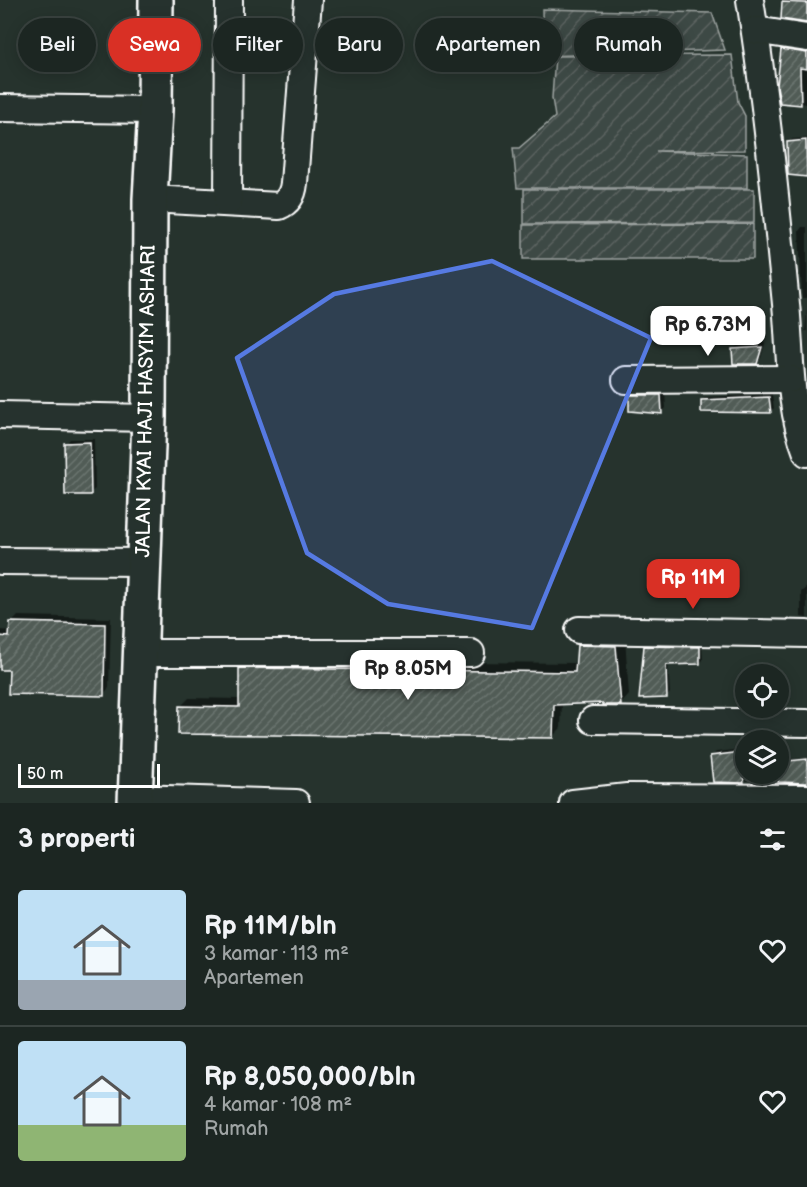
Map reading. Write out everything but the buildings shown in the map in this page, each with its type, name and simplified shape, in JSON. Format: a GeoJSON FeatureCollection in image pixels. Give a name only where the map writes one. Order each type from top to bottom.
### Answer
{"type":"FeatureCollection","features":[{"type":"Feature","properties":{"kind":"highway","name":"JALAN KYAI HAJI HASYIM ASHARI"},"geometry":{"type":"LineString","coordinates":[[135,801],[149,418],[150,199],[155,110],[156,0]]}},
{"type":"Feature","properties":{"kind":"street"},"geometry":{"type":"LineString","coordinates":[[229,0],[230,18]]}},
{"type":"Feature","properties":{"kind":"street"},"geometry":{"type":"LineString","coordinates":[[150,199],[279,206],[294,191],[308,0]]}},
{"type":"Feature","properties":{"kind":"street"},"geometry":{"type":"LineString","coordinates":[[750,0],[798,341],[790,379],[796,414],[807,453]]}},
{"type":"Feature","properties":{"kind":"street"},"geometry":{"type":"LineString","coordinates":[[755,30],[807,38]]}},
{"type":"Feature","properties":{"kind":"street"},"geometry":{"type":"LineString","coordinates":[[228,202],[230,72]]}},
{"type":"Feature","properties":{"kind":"street"},"geometry":{"type":"LineString","coordinates":[[0,108],[155,110]]}},
{"type":"Feature","properties":{"kind":"street"},"geometry":{"type":"LineString","coordinates":[[626,380],[790,379]]}},
{"type":"Feature","properties":{"kind":"street"},"geometry":{"type":"LineString","coordinates":[[0,415],[149,418]]}},
{"type":"Feature","properties":{"kind":"street"},"geometry":{"type":"LineString","coordinates":[[0,561],[143,562]]}},
{"type":"Feature","properties":{"kind":"street"},"geometry":{"type":"LineString","coordinates":[[579,630],[807,634]]}},
{"type":"Feature","properties":{"kind":"street"},"geometry":{"type":"LineString","coordinates":[[140,653],[471,653]]}},
{"type":"Feature","properties":{"kind":"street"},"geometry":{"type":"LineString","coordinates":[[593,720],[807,723]]}},
{"type":"Feature","properties":{"kind":"street"},"geometry":{"type":"LineString","coordinates":[[573,803],[627,797],[807,798]]}},
{"type":"Feature","properties":{"kind":"street"},"geometry":{"type":"LineString","coordinates":[[135,801],[296,803]]}},
{"type":"Feature","properties":{"kind":"highlighted area"},"geometry":{"type":"Polygon","coordinates":[[[492,261],[651,338],[612,438],[532,628],[388,604],[307,553],[237,358],[334,294],[492,261]]]}},
{"type":"Feature","properties":{"kind":"shaded area"},"geometry":{"type":"Polygon","coordinates":[[[542,9],[712,13],[725,50],[683,51],[683,18],[574,18],[574,55],[562,55],[562,18],[542,18],[542,9]]]}},
{"type":"Feature","properties":{"kind":"shaded area"},"geometry":{"type":"Polygon","coordinates":[[[683,55],[732,55],[738,102],[745,116],[745,150],[656,151],[747,154],[747,188],[517,188],[513,148],[519,148],[555,117],[552,98],[554,72],[562,72],[562,56],[574,56],[574,72],[683,72],[683,55]]]}},
{"type":"Feature","properties":{"kind":"shaded area"},"geometry":{"type":"Polygon","coordinates":[[[524,189],[754,189],[754,223],[524,224],[524,189]]]}},
{"type":"Feature","properties":{"kind":"shaded area"},"geometry":{"type":"Polygon","coordinates":[[[753,224],[753,259],[523,259],[523,225],[753,224]]]}}]}
